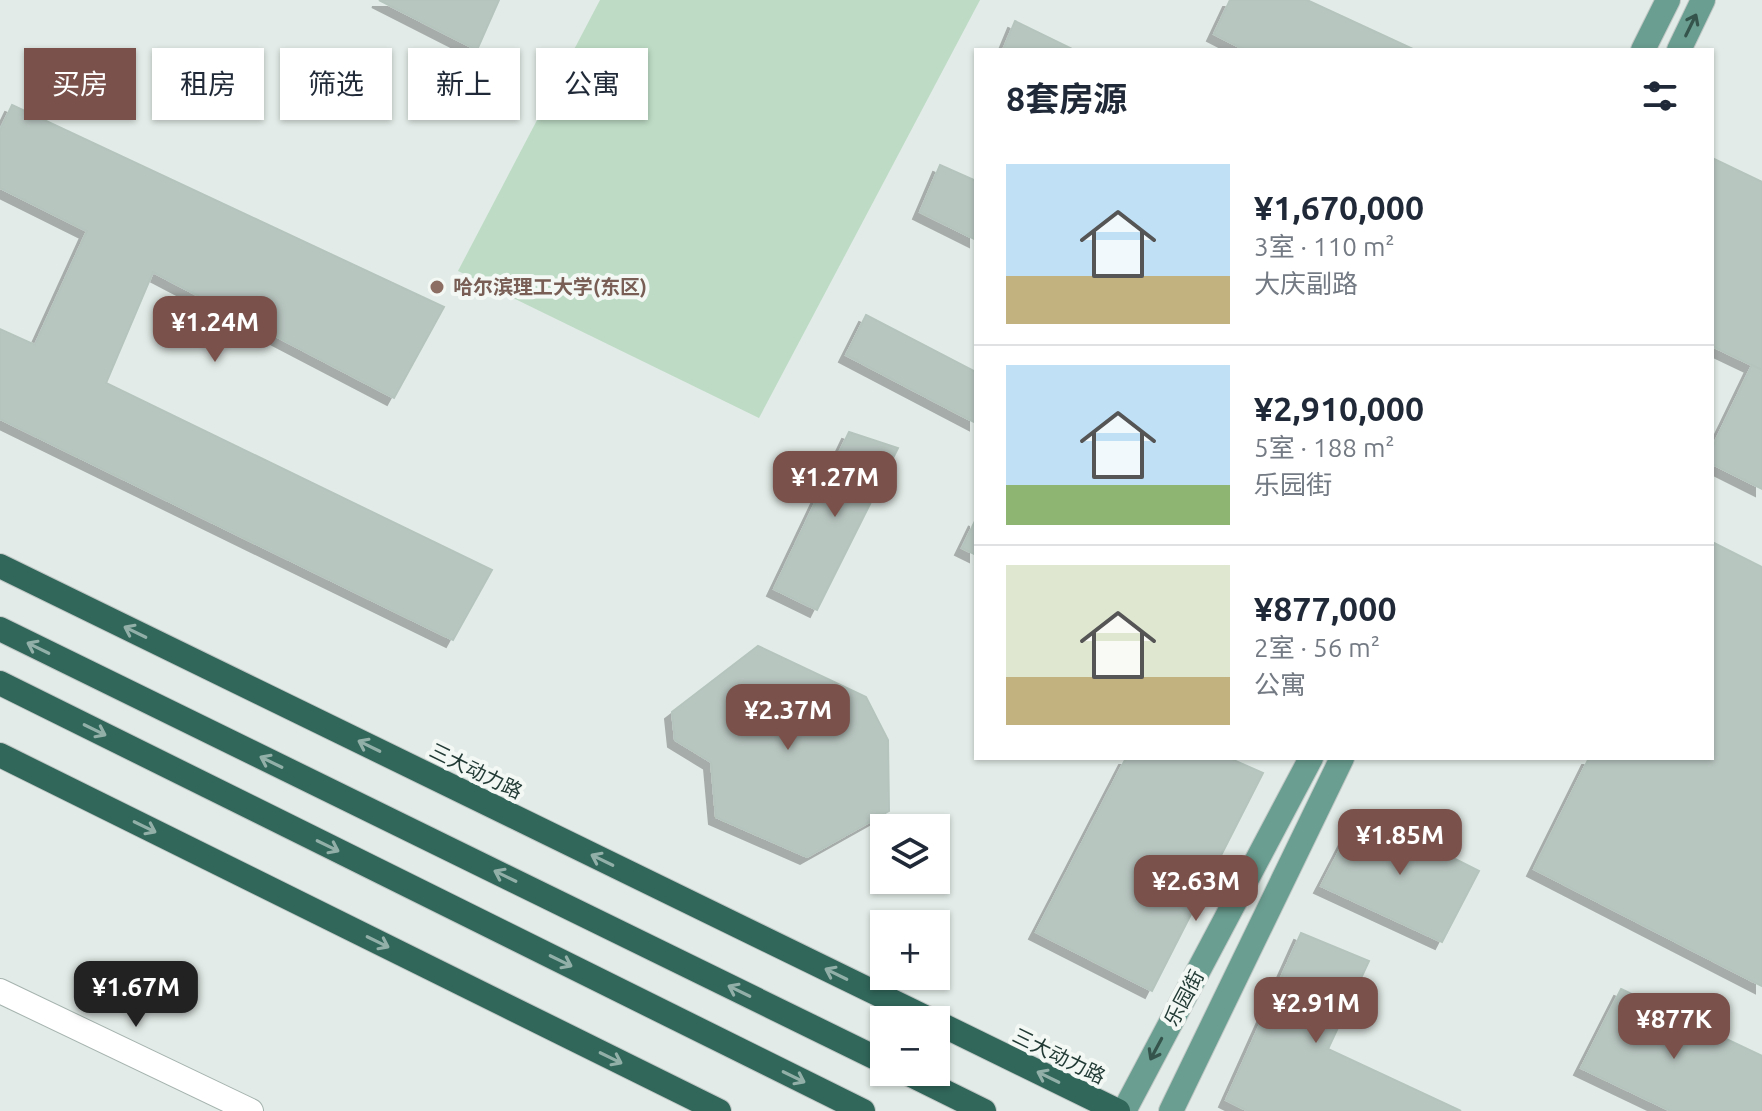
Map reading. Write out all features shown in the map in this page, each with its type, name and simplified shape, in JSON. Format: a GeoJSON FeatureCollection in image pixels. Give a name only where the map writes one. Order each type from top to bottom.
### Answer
{"type":"FeatureCollection","features":[{"type":"Feature","properties":{"kind":"highway","name":"三大动力路"},"geometry":{"type":"LineString","coordinates":[[0,566],[903,1006]]}},
{"type":"Feature","properties":{"kind":"highway"},"geometry":{"type":"LineString","coordinates":[[0,629],[870,1055]]}},
{"type":"Feature","properties":{"kind":"highway"},"geometry":{"type":"LineString","coordinates":[[0,683],[863,1111]]}},
{"type":"Feature","properties":{"kind":"highway"},"geometry":{"type":"LineString","coordinates":[[0,755],[719,1111]]}},
{"type":"Feature","properties":{"kind":"highway","name":"三大动力路"},"geometry":{"type":"LineString","coordinates":[[950,1029],[1121,1111]]}},
{"type":"Feature","properties":{"kind":"highway"},"geometry":{"type":"LineString","coordinates":[[933,1086],[984,1111]]}},
{"type":"Feature","properties":{"kind":"main road"},"geometry":{"type":"LineString","coordinates":[[1644,48],[1668,0]]}},
{"type":"Feature","properties":{"kind":"main road"},"geometry":{"type":"LineString","coordinates":[[1680,48],[1703,0]]}},
{"type":"Feature","properties":{"kind":"main road","name":"乐园街"},"geometry":{"type":"LineString","coordinates":[[1121,1111],[1310,760]]}},
{"type":"Feature","properties":{"kind":"main road","name":"乐园街"},"geometry":{"type":"LineString","coordinates":[[1171,1111],[1341,760]]}},
{"type":"Feature","properties":{"kind":"street"},"geometry":{"type":"LineString","coordinates":[[0,991],[251,1111]]}},
{"type":"Feature","properties":{"kind":"green space"},"geometry":{"type":"Polygon","coordinates":[[[600,0],[980,0],[759,418],[458,271],[537,120],[648,120],[648,48],[575,48],[600,0]]]}},
{"type":"Feature","properties":{"kind":"building"},"geometry":{"type":"Polygon","coordinates":[[[379,0],[499,0],[478,48],[379,0]]]}},
{"type":"Feature","properties":{"kind":"building"},"geometry":{"type":"Polygon","coordinates":[[[1230,0],[1307,0],[1411,48],[1241,48],[1214,34],[1230,0]]]}},
{"type":"Feature","properties":{"kind":"building"},"geometry":{"type":"Polygon","coordinates":[[[1015,21],[1070,48],[1004,48],[1015,21]]]}},
{"type":"Feature","properties":{"kind":"building"},"geometry":{"type":"Polygon","coordinates":[[[12,105],[24,111],[24,120],[44,120],[444,307],[394,398],[153,272],[106,383],[492,570],[453,640],[0,419],[0,329],[35,345],[87,231],[0,188],[0,130],[12,105]]]}},
{"type":"Feature","properties":{"kind":"building"},"geometry":{"type":"Polygon","coordinates":[[[1714,159],[1762,182],[1762,370],[1714,347],[1714,159]]]}},
{"type":"Feature","properties":{"kind":"building"},"geometry":{"type":"Polygon","coordinates":[[[940,165],[974,180],[974,239],[920,212],[940,165]]]}},
{"type":"Feature","properties":{"kind":"building"},"geometry":{"type":"Polygon","coordinates":[[[866,315],[974,371],[974,422],[846,355],[866,315]]]}},
{"type":"Feature","properties":{"kind":"building"},"geometry":{"type":"Polygon","coordinates":[[[1752,365],[1762,370],[1762,489],[1714,465],[1714,444],[1752,365]]]}},
{"type":"Feature","properties":{"kind":"building"},"geometry":{"type":"Polygon","coordinates":[[[849,432],[898,448],[817,610],[774,589],[849,432]]]}},
{"type":"Feature","properties":{"kind":"building"},"geometry":{"type":"Polygon","coordinates":[[[974,523],[974,554],[962,548],[974,523]]]}},
{"type":"Feature","properties":{"kind":"building"},"geometry":{"type":"Polygon","coordinates":[[[1714,543],[1762,567],[1762,986],[1534,869],[1588,760],[1714,760],[1714,543]]]}},
{"type":"Feature","properties":{"kind":"building"},"geometry":{"type":"Polygon","coordinates":[[[758,646],[866,697],[888,740],[889,811],[870,814],[870,822],[807,857],[716,817],[711,762],[675,740],[672,712],[758,646]]]}},
{"type":"Feature","properties":{"kind":"building"},"geometry":{"type":"Polygon","coordinates":[[[1125,760],[1234,760],[1263,773],[1152,991],[1036,932],[1125,760]]]}},
{"type":"Feature","properties":{"kind":"building"},"geometry":{"type":"Polygon","coordinates":[[[1360,811],[1479,871],[1442,942],[1321,886],[1360,811]]]}},
{"type":"Feature","properties":{"kind":"building"},"geometry":{"type":"Polygon","coordinates":[[[1301,933],[1369,961],[1328,1049],[1461,1111],[1248,1111],[1226,1100],[1301,933]]]}},
{"type":"Feature","properties":{"kind":"building"},"geometry":{"type":"Polygon","coordinates":[[[1621,989],[1762,1056],[1762,1111],[1671,1111],[1581,1068],[1621,989]]]}},
{"type":"Feature","properties":{"kind":"place","name":"哈尔滨理工大学(东区)"},"geometry":{"type":"Point","coordinates":[437,287]}}]}
